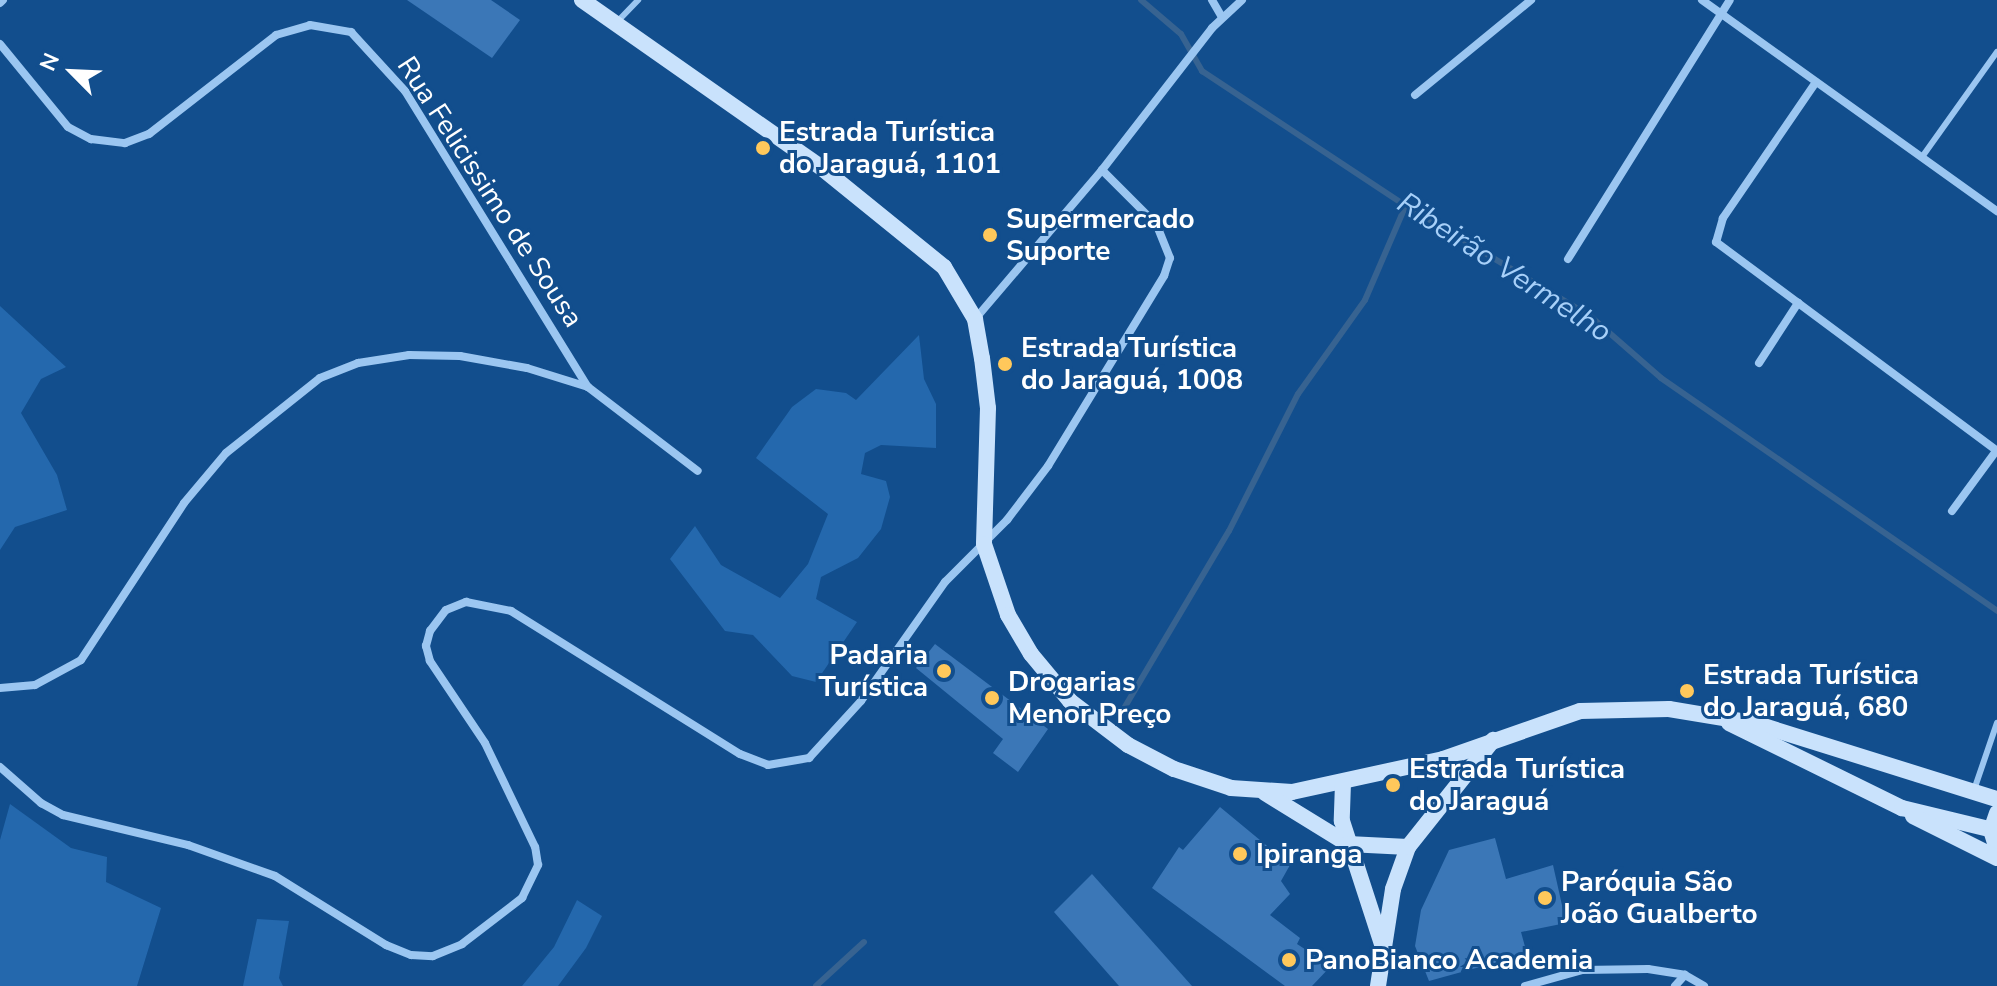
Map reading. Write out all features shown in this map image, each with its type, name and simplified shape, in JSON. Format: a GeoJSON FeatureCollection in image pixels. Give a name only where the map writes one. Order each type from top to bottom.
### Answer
{"type":"FeatureCollection","features":[{"type":"Feature","properties":{"kind":"main road"},"geometry":{"type":"LineString","coordinates":[[582,0],[893,222],[944,267],[975,319],[988,408],[984,544],[1008,615],[1031,654],[1081,711],[1128,745],[1174,769],[1265,793],[1348,844],[1408,847]]}},
{"type":"Feature","properties":{"kind":"main road"},"geometry":{"type":"LineString","coordinates":[[1265,793],[1343,783],[1443,759],[1580,711],[1629,707],[1714,714],[1997,799]]}},
{"type":"Feature","properties":{"kind":"main road"},"geometry":{"type":"LineString","coordinates":[[1714,714],[1796,760],[1902,808],[1997,858]]}},
{"type":"Feature","properties":{"kind":"main road"},"geometry":{"type":"LineString","coordinates":[[1378,986],[1382,945],[1408,847],[1494,739]]}},
{"type":"Feature","properties":{"kind":"main road"},"geometry":{"type":"LineString","coordinates":[[1443,759],[1454,771],[1450,791]]}},
{"type":"Feature","properties":{"kind":"main road"},"geometry":{"type":"LineString","coordinates":[[1343,783],[1342,821],[1382,945]]}},
{"type":"Feature","properties":{"kind":"main road"},"geometry":{"type":"LineString","coordinates":[[1902,808],[1994,830]]}},
{"type":"Feature","properties":{"kind":"main road"},"geometry":{"type":"LineString","coordinates":[[1997,813],[1994,830],[1997,850]]}},
{"type":"Feature","properties":{"kind":"street"},"geometry":{"type":"LineString","coordinates":[[1212,0],[1222,17]]}},
{"type":"Feature","properties":{"kind":"street"},"geometry":{"type":"LineString","coordinates":[[975,319],[1102,170],[1212,28],[1242,0]]}},
{"type":"Feature","properties":{"kind":"street"},"geometry":{"type":"LineString","coordinates":[[1415,95],[1531,0]]}},
{"type":"Feature","properties":{"kind":"street"},"geometry":{"type":"LineString","coordinates":[[1702,0],[1997,211]]}},
{"type":"Feature","properties":{"kind":"street"},"geometry":{"type":"LineString","coordinates":[[1568,259],[1730,0]]}},
{"type":"Feature","properties":{"kind":"street","name":"Rua Felicissimo de Sousa"},"geometry":{"type":"LineString","coordinates":[[0,44],[68,127],[91,139],[125,143],[149,134],[276,35],[310,25],[351,32],[405,91],[588,387],[698,471]]}},
{"type":"Feature","properties":{"kind":"street"},"geometry":{"type":"LineString","coordinates":[[1816,82],[1715,235],[1721,247],[1996,451],[1952,511]]}},
{"type":"Feature","properties":{"kind":"street"},"geometry":{"type":"LineString","coordinates":[[0,767],[41,803],[63,815],[188,845],[275,876],[386,945],[411,955],[433,956],[462,944],[522,898],[538,865],[535,847],[485,743],[430,661],[426,646],[430,631],[446,610],[466,602],[511,611],[740,754],[768,765],[789,765],[809,758],[830,739],[936,593],[984,544],[1048,466],[1164,276],[1170,258],[1157,225],[1102,170]]}},
{"type":"Feature","properties":{"kind":"street"},"geometry":{"type":"LineString","coordinates":[[1759,363],[1798,303]]}},
{"type":"Feature","properties":{"kind":"street"},"geometry":{"type":"LineString","coordinates":[[0,688],[35,685],[81,660],[184,503],[218,463],[271,412],[320,378],[383,359],[460,356],[527,368],[588,387]]}},
{"type":"Feature","properties":{"kind":"street"},"geometry":{"type":"LineString","coordinates":[[1525,986],[1582,970],[1648,969],[1685,975],[1704,986]]}},
{"type":"Feature","properties":{"kind":"street"},"geometry":{"type":"LineString","coordinates":[[1675,986],[1685,975]]}},
{"type":"Feature","properties":{"kind":"lane"},"geometry":{"type":"LineString","coordinates":[[616,23],[638,0]]}},
{"type":"Feature","properties":{"kind":"lane"},"geometry":{"type":"LineString","coordinates":[[1922,157],[1997,52]]}},
{"type":"Feature","properties":{"kind":"lane"},"geometry":{"type":"LineString","coordinates":[[1974,790],[1997,723]]}},
{"type":"Feature","properties":{"kind":"shaded area"},"geometry":{"type":"Polygon","coordinates":[[[0,306],[66,367],[41,379],[21,413],[57,475],[67,510],[15,527],[0,550],[0,306]]]}},
{"type":"Feature","properties":{"kind":"shaded area"},"geometry":{"type":"Polygon","coordinates":[[[919,335],[924,379],[936,404],[936,448],[881,445],[865,453],[861,474],[886,481],[890,497],[881,529],[858,558],[821,577],[816,599],[857,622],[816,682],[792,676],[753,635],[725,631],[670,559],[695,526],[721,565],[780,598],[808,564],[828,514],[756,458],[792,407],[816,389],[846,393],[856,400],[919,335]]]}},
{"type":"Feature","properties":{"kind":"shaded area"},"geometry":{"type":"Polygon","coordinates":[[[10,804],[71,848],[107,857],[106,882],[161,908],[137,986],[0,986],[0,840],[10,804]]]}},
{"type":"Feature","properties":{"kind":"shaded area"},"geometry":{"type":"Polygon","coordinates":[[[577,900],[602,916],[586,948],[558,986],[522,986],[554,947],[577,900]]]}},
{"type":"Feature","properties":{"kind":"shaded area"},"geometry":{"type":"Polygon","coordinates":[[[257,919],[289,921],[279,978],[283,986],[243,986],[257,919]]]}},
{"type":"Feature","properties":{"kind":"building"},"geometry":{"type":"Polygon","coordinates":[[[407,0],[491,0],[520,20],[492,58],[407,0]]]}},
{"type":"Feature","properties":{"kind":"building"},"geometry":{"type":"Polygon","coordinates":[[[935,644],[1048,729],[1018,772],[993,753],[1003,739],[916,668],[935,644]]]}},
{"type":"Feature","properties":{"kind":"building"},"geometry":{"type":"Polygon","coordinates":[[[1220,807],[1290,865],[1281,881],[1290,894],[1270,915],[1300,938],[1297,944],[1331,966],[1312,986],[1285,986],[1152,888],[1179,847],[1183,850],[1220,807]]]}},
{"type":"Feature","properties":{"kind":"building"},"geometry":{"type":"Polygon","coordinates":[[[1495,838],[1506,879],[1553,865],[1566,923],[1521,932],[1527,954],[1429,981],[1415,946],[1421,910],[1449,850],[1495,838]]]}},
{"type":"Feature","properties":{"kind":"building"},"geometry":{"type":"Polygon","coordinates":[[[1092,874],[1192,986],[1119,986],[1054,912],[1092,874]]]}},
{"type":"Feature","properties":{"kind":"waterway","name":"Ribeirão Vermelho"},"geometry":{"type":"LineString","coordinates":[[1141,0],[1181,34],[1202,71],[1400,202],[1590,316],[1661,378],[1997,611]]}},
{"type":"Feature","properties":{"kind":"waterway"},"geometry":{"type":"LineString","coordinates":[[1123,710],[1229,531],[1298,394],[1365,300],[1406,205]]}},
{"type":"Feature","properties":{"kind":"waterway"},"geometry":{"type":"LineString","coordinates":[[816,986],[864,942]]}},
{"type":"Feature","properties":{"kind":"place","name":"Estrada Turística do Jaraguá, 1101"},"geometry":{"type":"Point","coordinates":[763,148]}},
{"type":"Feature","properties":{"kind":"place","name":"Supermercado Suporte"},"geometry":{"type":"Point","coordinates":[990,235]}},
{"type":"Feature","properties":{"kind":"place","name":"Estrada Turística do Jaraguá, 1008"},"geometry":{"type":"Point","coordinates":[1005,364]}},
{"type":"Feature","properties":{"kind":"place","name":"Padaria Turística"},"geometry":{"type":"Point","coordinates":[944,671]}},
{"type":"Feature","properties":{"kind":"place","name":"Estrada Turística do Jaraguá, 680"},"geometry":{"type":"Point","coordinates":[1687,691]}},
{"type":"Feature","properties":{"kind":"place","name":"Drogarias Menor Preço"},"geometry":{"type":"Point","coordinates":[992,698]}},
{"type":"Feature","properties":{"kind":"place","name":"Estrada Turística do Jaraguá"},"geometry":{"type":"Point","coordinates":[1393,785]}},
{"type":"Feature","properties":{"kind":"place","name":"Ipiranga"},"geometry":{"type":"Point","coordinates":[1240,854]}},
{"type":"Feature","properties":{"kind":"place","name":"Paróquia São João Gualberto"},"geometry":{"type":"Point","coordinates":[1545,898]}},
{"type":"Feature","properties":{"kind":"place","name":"PanoBianco Academia"},"geometry":{"type":"Point","coordinates":[1289,960]}}]}
